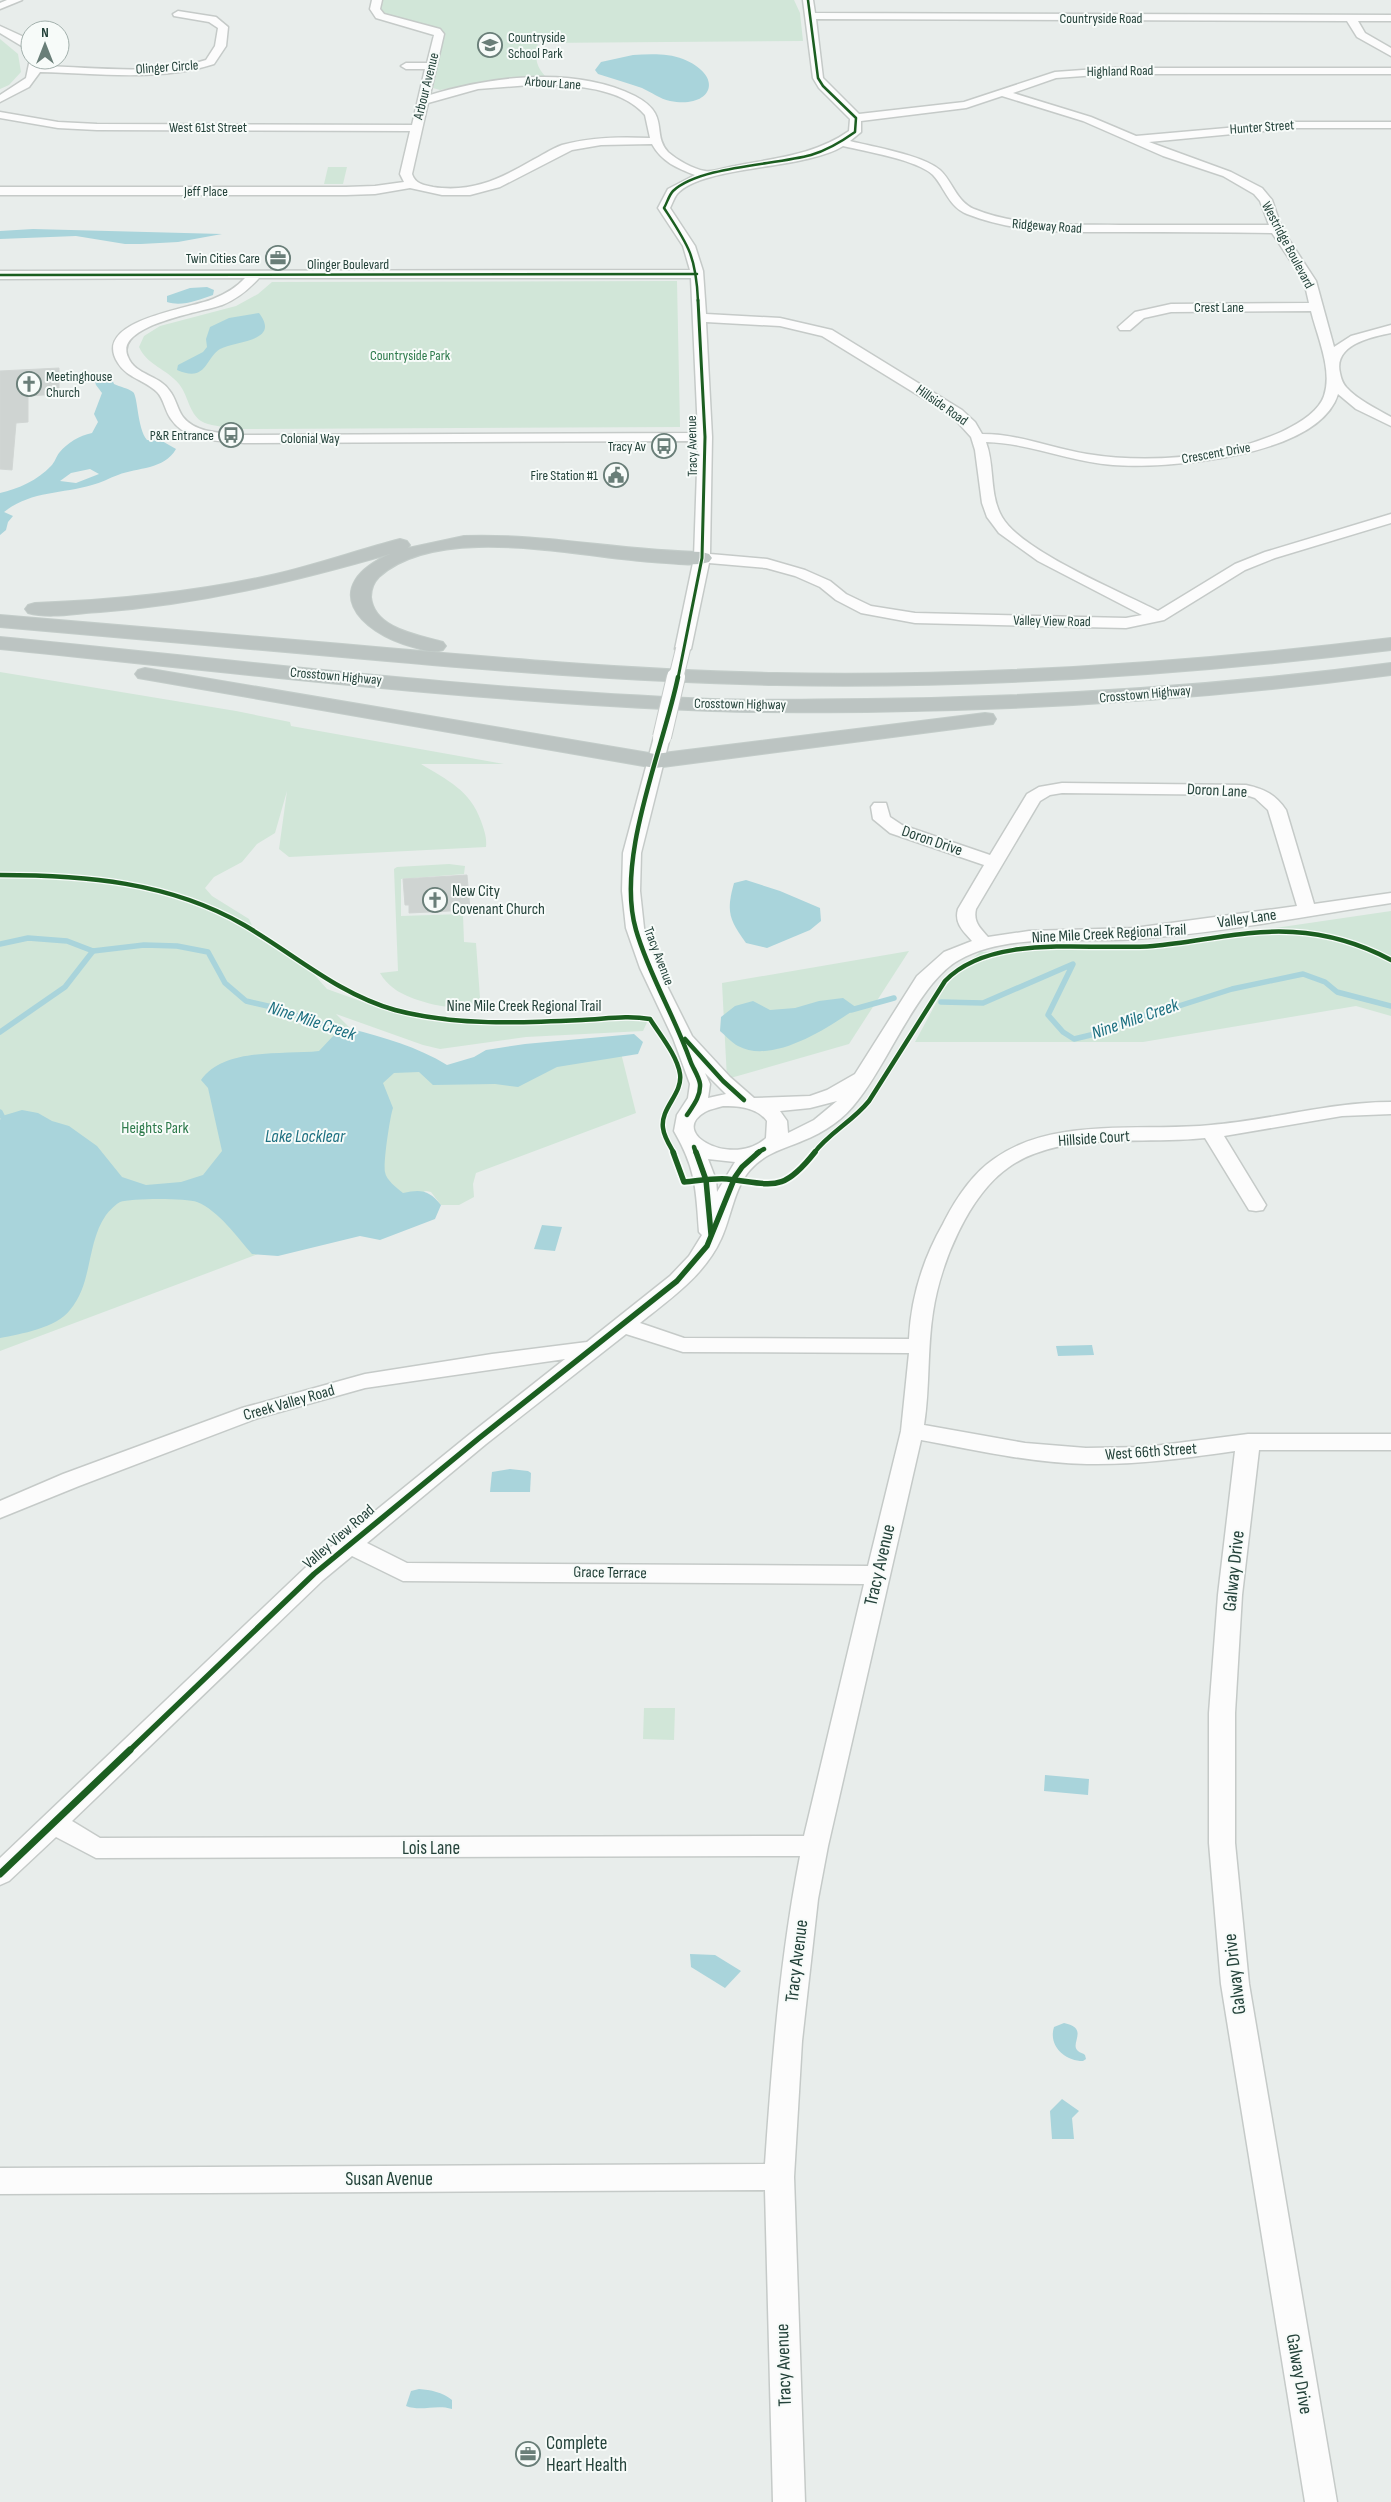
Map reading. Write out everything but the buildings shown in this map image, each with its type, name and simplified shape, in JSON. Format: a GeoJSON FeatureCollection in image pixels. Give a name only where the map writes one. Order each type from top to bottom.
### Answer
{"type":"FeatureCollection","features":[{"type":"Feature","properties":{"kind":"highway"},"geometry":{"type":"LineString","coordinates":[[0,609],[60,608],[145,602],[226,590],[289,576],[430,537],[452,535],[495,534],[526,536],[702,558]]}},
{"type":"Feature","properties":{"kind":"highway"},"geometry":{"type":"LineString","coordinates":[[702,558],[656,558],[485,541],[451,543],[400,558],[378,569],[367,578],[362,590],[361,603],[364,612],[383,628],[396,635],[433,645],[576,662],[834,680]]}},
{"type":"Feature","properties":{"kind":"highway","name":"Crosstown Highway"},"geometry":{"type":"LineString","coordinates":[[0,621],[542,668],[699,677],[834,680],[992,677],[1149,670],[1391,644]]}},
{"type":"Feature","properties":{"kind":"highway","name":"Crosstown Highway"},"geometry":{"type":"LineString","coordinates":[[0,643],[486,690],[714,705],[832,706],[1071,700],[1342,676],[1391,669]]}},
{"type":"Feature","properties":{"kind":"highway"},"geometry":{"type":"LineString","coordinates":[[0,654],[152,675],[655,761],[981,719],[1107,708],[1342,676]]}},
{"type":"Feature","properties":{"kind":"street"},"geometry":{"type":"LineString","coordinates":[[0,6],[17,0]]}},
{"type":"Feature","properties":{"kind":"street","name":"Arbour Avenue"},"geometry":{"type":"LineString","coordinates":[[377,0],[375,10],[380,16],[436,31],[438,34],[406,174],[407,180],[412,184]]}},
{"type":"Feature","properties":{"kind":"street"},"geometry":{"type":"LineString","coordinates":[[808,0],[818,78],[823,86],[856,118],[854,132],[844,143]]}},
{"type":"Feature","properties":{"kind":"street","name":"Countryside Road"},"geometry":{"type":"LineString","coordinates":[[811,16],[1306,13],[1391,18]]}},
{"type":"Feature","properties":{"kind":"street","name":"Olinger Circle"},"geometry":{"type":"LineString","coordinates":[[70,66],[183,68],[211,61],[215,58],[223,37],[223,27],[212,19],[178,14]]}},
{"type":"Feature","properties":{"kind":"street"},"geometry":{"type":"LineString","coordinates":[[1350,17],[1361,35],[1391,53]]}},
{"type":"Feature","properties":{"kind":"street"},"geometry":{"type":"LineString","coordinates":[[0,29],[20,39]]}},
{"type":"Feature","properties":{"kind":"street"},"geometry":{"type":"LineString","coordinates":[[406,66],[430,66]]}},
{"type":"Feature","properties":{"kind":"street"},"geometry":{"type":"LineString","coordinates":[[0,99],[22,88],[30,80],[34,70]]}},
{"type":"Feature","properties":{"kind":"street","name":"Highland Road"},"geometry":{"type":"LineString","coordinates":[[856,118],[943,109],[986,100],[1040,79],[1091,71],[1391,71]]}},
{"type":"Feature","properties":{"kind":"street","name":"Arbour Lane"},"geometry":{"type":"LineString","coordinates":[[423,101],[459,90],[498,82],[540,81],[582,84],[620,95],[646,109],[653,117],[657,141],[663,153],[705,176]]}},
{"type":"Feature","properties":{"kind":"street","name":"Westridge Boulevard"},"geometry":{"type":"LineString","coordinates":[[1003,93],[1067,112],[1133,140],[1244,182],[1258,191],[1266,200],[1276,229],[1310,281],[1336,383],[1344,394],[1359,406],[1391,422]]}},
{"type":"Feature","properties":{"kind":"street","name":"West 61st Street"},"geometry":{"type":"LineString","coordinates":[[0,115],[58,125],[87,127],[416,128]]}},
{"type":"Feature","properties":{"kind":"street","name":"Hunter Street"},"geometry":{"type":"LineString","coordinates":[[1133,140],[1270,126],[1391,125]]}},
{"type":"Feature","properties":{"kind":"street"},"geometry":{"type":"LineString","coordinates":[[412,184],[442,192],[480,190],[503,183],[565,148],[596,142],[657,141]]}},
{"type":"Feature","properties":{"kind":"street","name":"Tracy Avenue"},"geometry":{"type":"LineString","coordinates":[[688,1116],[698,1098],[700,1085],[683,1038],[649,968],[635,928],[631,891],[632,853],[683,649],[702,558],[705,437],[697,274],[695,259],[689,246],[664,208],[665,200],[682,184],[705,176],[807,157],[844,143]]}},
{"type":"Feature","properties":{"kind":"street","name":"Ridgeway Road"},"geometry":{"type":"LineString","coordinates":[[844,143],[902,157],[929,167],[937,173],[958,204],[969,211],[1002,222],[1046,228],[1276,229]]}},
{"type":"Feature","properties":{"kind":"street","name":"Jeff Place"},"geometry":{"type":"LineString","coordinates":[[0,191],[356,190],[412,184]]}},
{"type":"Feature","properties":{"kind":"street","name":"Olinger Boulevard"},"geometry":{"type":"LineString","coordinates":[[0,275],[697,274]]}},
{"type":"Feature","properties":{"kind":"street","name":"Colonial Way"},"geometry":{"type":"LineString","coordinates":[[255,275],[231,296],[145,323],[132,329],[124,336],[120,344],[119,354],[124,363],[133,372],[167,393],[178,421],[189,428],[222,437],[244,438],[705,437]]}},
{"type":"Feature","properties":{"kind":"street","name":"Crest Lane"},"geometry":{"type":"LineString","coordinates":[[1125,327],[1140,315],[1171,308],[1318,307]]}},
{"type":"Feature","properties":{"kind":"street","name":"Hillside Road"},"geometry":{"type":"LineString","coordinates":[[699,318],[766,319],[810,327],[827,333],[957,413],[970,423],[979,438],[990,503],[994,517],[1004,531],[1042,558],[1158,616]]}},
{"type":"Feature","properties":{"kind":"street","name":"Crescent Drive"},"geometry":{"type":"LineString","coordinates":[[979,438],[1010,439],[1088,458],[1122,461],[1165,461],[1221,455],[1280,438],[1302,427],[1319,414],[1329,401],[1334,387],[1332,362],[1336,353],[1345,344],[1360,337],[1391,329]]}},
{"type":"Feature","properties":{"kind":"street","name":"Valley View Road"},"geometry":{"type":"LineString","coordinates":[[702,558],[767,564],[825,584],[841,597],[867,610],[915,618],[1126,623],[1158,616],[1181,605],[1240,567],[1300,544],[1391,518]]}},
{"type":"Feature","properties":{"kind":"street","name":"Doron Lane"},"geometry":{"type":"LineString","coordinates":[[996,863],[1033,798],[1045,791],[1062,788],[1229,788],[1260,794],[1272,802],[1277,810],[1307,910]]}},
{"type":"Feature","properties":{"kind":"street","name":"Doron Drive"},"geometry":{"type":"LineString","coordinates":[[880,807],[882,819],[896,829],[996,863]]}},
{"type":"Feature","properties":{"kind":"street"},"geometry":{"type":"LineString","coordinates":[[984,943],[970,928],[965,917],[996,863]]}},
{"type":"Feature","properties":{"kind":"street","name":"Valley Lane"},"geometry":{"type":"LineString","coordinates":[[768,1146],[794,1137],[821,1124],[839,1111],[853,1094],[924,980],[951,956],[984,943],[1029,937],[1134,934],[1174,930],[1391,898]]}},
{"type":"Feature","properties":{"kind":"street","name":"Tracy Avenue"},"geometry":{"type":"LineString","coordinates":[[683,1038],[747,1101]]}},
{"type":"Feature","properties":{"kind":"street","name":"Valley Lane"},"geometry":{"type":"LineString","coordinates":[[747,1101],[780,1105],[824,1099],[850,1086],[865,1073]]}},
{"type":"Feature","properties":{"kind":"street"},"geometry":{"type":"LineString","coordinates":[[721,1100],[747,1101],[763,1107],[773,1114],[778,1123],[778,1132],[768,1146],[736,1157],[706,1153],[694,1147],[687,1140],[683,1132],[683,1123],[696,1108],[721,1100]]}},
{"type":"Feature","properties":{"kind":"street","name":"Hillside Court"},"geometry":{"type":"LineString","coordinates":[[912,1431],[923,1308],[932,1270],[948,1234],[968,1201],[993,1170],[1014,1156],[1041,1144],[1072,1138],[1211,1132],[1332,1110],[1365,1107],[1391,1108]]}},
{"type":"Feature","properties":{"kind":"street"},"geometry":{"type":"LineString","coordinates":[[1211,1132],[1256,1205]]}},
{"type":"Feature","properties":{"kind":"street","name":"Valley View Road"},"geometry":{"type":"LineString","coordinates":[[0,1874],[270,1615],[349,1544],[591,1349],[664,1294],[691,1267],[711,1240],[738,1168],[748,1158],[768,1146]]}},
{"type":"Feature","properties":{"kind":"street"},"geometry":{"type":"LineString","coordinates":[[694,1147],[706,1180],[711,1240]]}},
{"type":"Feature","properties":{"kind":"street"},"geometry":{"type":"LineString","coordinates":[[623,1325],[683,1345],[920,1346]]}},
{"type":"Feature","properties":{"kind":"street","name":"Creek Valley Road"},"geometry":{"type":"LineString","coordinates":[[0,1510],[71,1480],[250,1413],[365,1381],[492,1360],[591,1349]]}},
{"type":"Feature","properties":{"kind":"street","name":"Tracy Avenue"},"geometry":{"type":"LineString","coordinates":[[789,2502],[779,2178],[788,2041],[805,1898],[815,1846],[912,1431]]}},
{"type":"Feature","properties":{"kind":"street","name":"West 66th Street"},"geometry":{"type":"LineString","coordinates":[[912,1431],[1025,1452],[1086,1456],[1146,1455],[1248,1442],[1391,1442]]}},
{"type":"Feature","properties":{"kind":"street","name":"Galway Drive"},"geometry":{"type":"LineString","coordinates":[[1248,1442],[1230,1595],[1222,1703],[1222,1843],[1235,1984],[1321,2502]]}},
{"type":"Feature","properties":{"kind":"street","name":"Grace Terrace"},"geometry":{"type":"LineString","coordinates":[[349,1544],[403,1572],[878,1575]]}},
{"type":"Feature","properties":{"kind":"street","name":"Lois Lane"},"geometry":{"type":"LineString","coordinates":[[53,1823],[96,1848],[815,1846]]}},
{"type":"Feature","properties":{"kind":"street","name":"Susan Avenue"},"geometry":{"type":"LineString","coordinates":[[0,2181],[779,2178]]}},
{"type":"Feature","properties":{"kind":"green space","name":"Countryside School Park"},"geometry":{"type":"Polygon","coordinates":[[[383,0],[794,0],[800,13],[803,41],[538,43],[537,60],[539,68],[545,76],[490,80],[440,90],[433,88],[444,35],[436,28],[383,13],[381,9],[383,0]]]}},
{"type":"Feature","properties":{"kind":"green space"},"geometry":{"type":"Polygon","coordinates":[[[0,39],[18,54],[21,72],[9,85],[0,89],[0,39]]]}},
{"type":"Feature","properties":{"kind":"green space"},"geometry":{"type":"Polygon","coordinates":[[[328,167],[347,167],[343,184],[324,184],[328,167]]]}},
{"type":"Feature","properties":{"kind":"green space","name":"Countryside Park"},"geometry":{"type":"Polygon","coordinates":[[[677,281],[680,427],[232,429],[208,424],[197,418],[179,384],[147,359],[139,347],[144,336],[160,326],[236,306],[258,294],[272,282],[677,281]]]}},
{"type":"Feature","properties":{"kind":"green space","name":"Heights Park"},"geometry":{"type":"Polygon","coordinates":[[[0,672],[236,711],[290,722],[291,726],[504,764],[421,764],[457,787],[471,801],[483,827],[486,847],[289,857],[279,849],[287,791],[275,833],[257,844],[242,862],[214,877],[205,888],[212,896],[249,919],[258,938],[309,969],[327,989],[388,1011],[503,1021],[600,1019],[637,1014],[649,1018],[643,1031],[526,1037],[440,1049],[423,1045],[336,1014],[351,1029],[345,1031],[439,1073],[619,1045],[636,1113],[476,1173],[473,1184],[474,1197],[459,1205],[441,1205],[431,1192],[426,1191],[0,1351],[0,672]]]}},
{"type":"Feature","properties":{"kind":"green space"},"geometry":{"type":"Polygon","coordinates":[[[449,864],[465,866],[464,874],[401,879],[401,916],[463,914],[464,942],[476,943],[480,998],[473,1004],[464,1007],[439,1006],[414,999],[393,988],[380,973],[398,971],[394,869],[397,867],[449,864]]]}},
{"type":"Feature","properties":{"kind":"green space"},"geometry":{"type":"Polygon","coordinates":[[[1391,911],[1391,1016],[1356,1006],[1143,1042],[915,1042],[942,992],[954,975],[980,952],[1126,947],[1187,941],[1391,911]]]}},
{"type":"Feature","properties":{"kind":"green space"},"geometry":{"type":"Polygon","coordinates":[[[909,951],[849,1044],[727,1079],[722,983],[909,951]]]}},
{"type":"Feature","properties":{"kind":"green space"},"geometry":{"type":"Polygon","coordinates":[[[644,1708],[675,1708],[674,1740],[643,1739],[644,1708]]]}},
{"type":"Feature","properties":{"kind":"water"},"geometry":{"type":"Polygon","coordinates":[[[633,55],[665,55],[683,59],[696,66],[705,74],[709,82],[708,89],[704,96],[696,100],[685,102],[670,101],[642,88],[598,74],[595,70],[601,62],[633,55]]]}},
{"type":"Feature","properties":{"kind":"water"},"geometry":{"type":"Polygon","coordinates":[[[33,229],[222,234],[178,242],[141,244],[125,244],[76,236],[0,239],[0,231],[33,229]]]}},
{"type":"Feature","properties":{"kind":"water"},"geometry":{"type":"Polygon","coordinates":[[[207,287],[214,290],[213,295],[196,301],[178,304],[167,302],[167,296],[190,288],[207,287]]]}},
{"type":"Feature","properties":{"kind":"water"},"geometry":{"type":"Polygon","coordinates":[[[259,313],[265,330],[261,335],[220,349],[200,371],[187,373],[177,370],[178,365],[203,352],[207,347],[206,339],[210,327],[229,318],[259,313]]]}},
{"type":"Feature","properties":{"kind":"water"},"geometry":{"type":"Polygon","coordinates":[[[101,375],[111,377],[114,384],[133,392],[141,428],[147,440],[162,441],[176,449],[165,461],[150,467],[126,472],[81,488],[24,500],[4,512],[13,516],[8,522],[6,530],[0,535],[0,493],[34,480],[54,463],[59,453],[66,446],[78,438],[92,433],[98,422],[94,414],[102,393],[96,385],[94,378],[101,375]],[[90,469],[71,473],[60,481],[76,483],[99,474],[90,469]]]}},
{"type":"Feature","properties":{"kind":"water"},"geometry":{"type":"Polygon","coordinates":[[[746,880],[780,891],[820,908],[821,921],[810,930],[767,948],[746,943],[733,921],[730,901],[734,883],[746,880]]]}},
{"type":"Feature","properties":{"kind":"water"},"geometry":{"type":"Polygon","coordinates":[[[843,998],[857,1008],[832,1025],[784,1047],[767,1051],[752,1051],[736,1045],[720,1031],[721,1017],[735,1006],[753,1001],[770,1010],[795,1008],[819,1001],[843,998]]]}},
{"type":"Feature","properties":{"kind":"water","name":"Lake Locklear"},"geometry":{"type":"Polygon","coordinates":[[[351,1029],[412,1048],[447,1065],[474,1057],[486,1050],[525,1044],[634,1034],[643,1042],[638,1054],[557,1067],[518,1087],[495,1084],[433,1085],[419,1072],[394,1073],[383,1083],[393,1108],[386,1150],[386,1175],[392,1184],[403,1193],[420,1191],[433,1196],[441,1205],[435,1219],[380,1240],[360,1236],[278,1256],[252,1254],[213,1211],[197,1202],[159,1199],[120,1202],[107,1213],[100,1226],[95,1238],[83,1288],[70,1310],[47,1326],[0,1338],[0,1120],[2,1116],[22,1110],[38,1113],[52,1121],[69,1126],[97,1146],[122,1177],[146,1185],[181,1182],[203,1175],[222,1151],[208,1088],[201,1080],[211,1069],[239,1057],[272,1053],[319,1051],[335,1034],[351,1029]]]}},
{"type":"Feature","properties":{"kind":"water"},"geometry":{"type":"Polygon","coordinates":[[[542,1225],[562,1227],[555,1251],[534,1249],[542,1225]]]}},
{"type":"Feature","properties":{"kind":"water"},"geometry":{"type":"Polygon","coordinates":[[[1092,1345],[1094,1355],[1058,1356],[1056,1346],[1092,1345]]]}},
{"type":"Feature","properties":{"kind":"water"},"geometry":{"type":"Polygon","coordinates":[[[510,1469],[531,1473],[530,1492],[490,1492],[492,1472],[510,1469]]]}},
{"type":"Feature","properties":{"kind":"water"},"geometry":{"type":"Polygon","coordinates":[[[1045,1775],[1089,1779],[1088,1795],[1044,1791],[1045,1775]]]}},
{"type":"Feature","properties":{"kind":"water"},"geometry":{"type":"Polygon","coordinates":[[[690,1954],[715,1955],[741,1971],[725,1988],[691,1967],[690,1954]]]}},
{"type":"Feature","properties":{"kind":"water"},"geometry":{"type":"Polygon","coordinates":[[[1064,2023],[1072,2025],[1076,2029],[1076,2048],[1085,2055],[1086,2059],[1083,2061],[1064,2055],[1053,2040],[1054,2027],[1064,2023]]]}},
{"type":"Feature","properties":{"kind":"water"},"geometry":{"type":"Polygon","coordinates":[[[1062,2099],[1079,2111],[1072,2118],[1074,2139],[1052,2139],[1050,2111],[1062,2099]]]}},
{"type":"Feature","properties":{"kind":"water"},"geometry":{"type":"Polygon","coordinates":[[[419,2389],[436,2392],[448,2397],[452,2400],[452,2409],[440,2407],[412,2408],[406,2406],[411,2391],[419,2389]]]}},
{"type":"Feature","properties":{"kind":"waterway","name":"Nine Mile Creek"},"geometry":{"type":"LineString","coordinates":[[0,944],[28,938],[67,941],[93,951]]}},
{"type":"Feature","properties":{"kind":"waterway","name":"Nine Mile Creek"},"geometry":{"type":"LineString","coordinates":[[93,951],[144,945],[177,946],[208,952],[225,983],[246,1001],[272,1007],[350,1034]]}},
{"type":"Feature","properties":{"kind":"waterway"},"geometry":{"type":"LineString","coordinates":[[0,1032],[65,987],[93,951]]}},
{"type":"Feature","properties":{"kind":"waterway","name":"Nine Mile Creek"},"geometry":{"type":"LineString","coordinates":[[941,1002],[983,1003],[1073,964],[1048,1015],[1063,1032],[1074,1039],[1099,1033],[1129,1019],[1163,1011],[1232,989],[1303,974],[1325,982],[1337,992],[1391,1006]]}},
{"type":"Feature","properties":{"kind":"waterway","name":"Nine Mile Creek"},"geometry":{"type":"LineString","coordinates":[[851,1010],[894,998]]}},
{"type":"Feature","properties":{"kind":"waterway"},"geometry":{"type":"LineString","coordinates":[[0,1112],[2,1116]]}},
{"type":"Feature","properties":{"kind":"cycle path"},"geometry":{"type":"LineString","coordinates":[[687,1115],[698,1098],[700,1084],[683,1038],[649,968],[635,928],[631,891],[632,853],[676,686],[702,558],[705,437],[697,271],[689,246],[664,208],[673,192],[692,180],[718,172],[811,155],[836,145],[855,132],[856,118],[823,86],[818,78],[808,0]]}},
{"type":"Feature","properties":{"kind":"cycle path"},"geometry":{"type":"LineString","coordinates":[[0,275],[697,274]]}},
{"type":"Feature","properties":{"kind":"cycle path","name":"Nine Mile Creek Regional Trail"},"geometry":{"type":"LineString","coordinates":[[0,875],[63,876],[95,879],[126,883],[186,898],[216,910],[244,925],[354,995],[395,1010],[441,1018],[488,1021],[582,1020],[625,1017],[650,1019],[674,1058],[680,1074],[678,1090],[663,1118],[663,1130],[677,1160],[684,1182],[725,1179],[767,1185],[790,1179],[826,1139],[865,1107],[945,981],[959,968],[977,959],[999,953],[1025,950],[1153,946],[1258,932],[1293,932],[1331,937],[1356,944],[1391,960]]}},
{"type":"Feature","properties":{"kind":"cycle path"},"geometry":{"type":"LineString","coordinates":[[685,1039],[723,1081],[744,1100]]}},
{"type":"Feature","properties":{"kind":"cycle path"},"geometry":{"type":"LineString","coordinates":[[694,1147],[706,1180],[711,1234]]}},
{"type":"Feature","properties":{"kind":"cycle path"},"geometry":{"type":"LineString","coordinates":[[0,1874],[314,1574],[478,1439],[677,1281],[697,1261],[707,1246],[735,1177],[751,1157],[764,1149]]}},
{"type":"Feature","properties":{"kind":"place","name":"Countryside School Park"},"geometry":{"type":"Point","coordinates":[490,45]}},
{"type":"Feature","properties":{"kind":"place","name":"Twin Cities Care"},"geometry":{"type":"Point","coordinates":[278,258]}},
{"type":"Feature","properties":{"kind":"place","name":"Meetinghouse Church"},"geometry":{"type":"Point","coordinates":[29,384]}},
{"type":"Feature","properties":{"kind":"place","name":"P&R Entrance"},"geometry":{"type":"Point","coordinates":[231,435]}},
{"type":"Feature","properties":{"kind":"place","name":"Tracy Av"},"geometry":{"type":"Point","coordinates":[664,446]}},
{"type":"Feature","properties":{"kind":"place","name":"Fire Station #1"},"geometry":{"type":"Point","coordinates":[616,475]}},
{"type":"Feature","properties":{"kind":"place","name":"New City Covenant Church"},"geometry":{"type":"Point","coordinates":[435,900]}},
{"type":"Feature","properties":{"kind":"place","name":"Complete Heart Health"},"geometry":{"type":"Point","coordinates":[528,2454]}}]}
